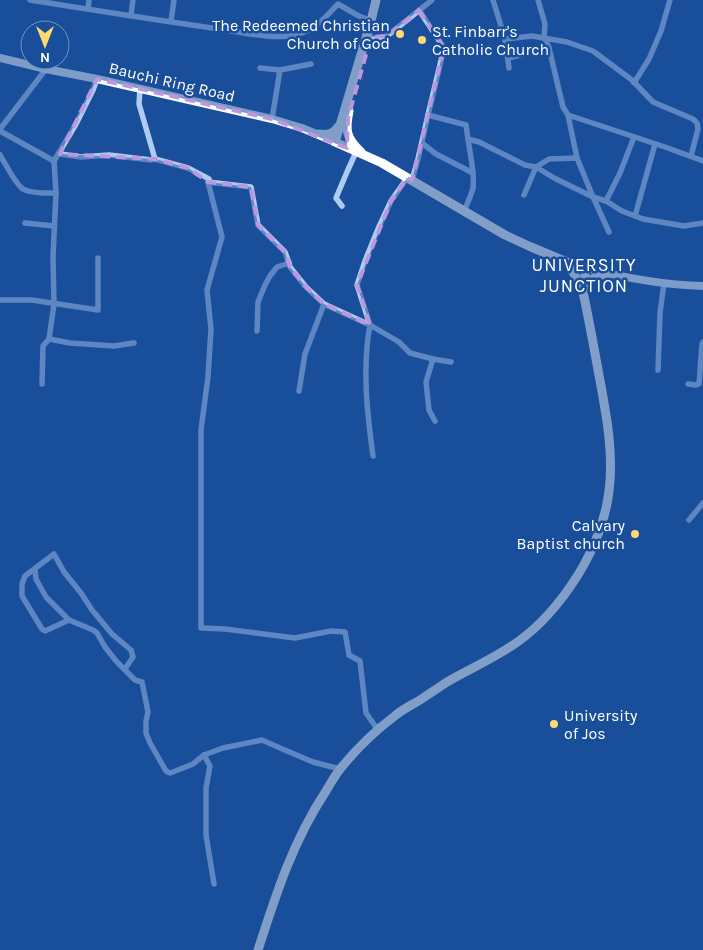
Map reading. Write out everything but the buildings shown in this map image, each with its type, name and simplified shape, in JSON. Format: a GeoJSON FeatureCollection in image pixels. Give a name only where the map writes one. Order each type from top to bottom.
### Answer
{"type":"FeatureCollection","features":[{"type":"Feature","properties":{"kind":"highway"},"geometry":{"type":"LineString","coordinates":[[258,950],[280,884],[299,838],[317,804],[340,769],[378,730],[397,714],[448,682],[512,646],[531,631],[562,598],[575,580],[587,558],[607,506],[610,458],[606,411],[582,288],[584,268],[518,242],[382,163],[335,142],[376,0]]}},
{"type":"Feature","properties":{"kind":"highway"},"geometry":{"type":"LineString","coordinates":[[360,154],[348,137],[349,111],[382,0]]}},
{"type":"Feature","properties":{"kind":"highway"},"geometry":{"type":"LineString","coordinates":[[318,134],[326,135],[332,133],[340,125]]}},
{"type":"Feature","properties":{"kind":"highway"},"geometry":{"type":"LineString","coordinates":[[567,262],[582,288]]}},
{"type":"Feature","properties":{"kind":"highway"},"geometry":{"type":"LineString","coordinates":[[582,288],[596,276],[608,274]]}},
{"type":"Feature","properties":{"kind":"main road","name":"Bauchi Ring Road"},"geometry":{"type":"LineString","coordinates":[[0,58],[20,63]]}},
{"type":"Feature","properties":{"kind":"main road","name":"Bauchi Ring Road"},"geometry":{"type":"LineString","coordinates":[[51,70],[272,119],[318,134],[335,142]]}},
{"type":"Feature","properties":{"kind":"main road"},"geometry":{"type":"LineString","coordinates":[[584,268],[628,278],[703,286]]}},
{"type":"Feature","properties":{"kind":"street"},"geometry":{"type":"LineString","coordinates":[[30,0],[276,36],[295,35],[321,23],[337,2],[357,15],[371,21]]}},
{"type":"Feature","properties":{"kind":"street"},"geometry":{"type":"LineString","coordinates":[[88,10],[89,0]]}},
{"type":"Feature","properties":{"kind":"street"},"geometry":{"type":"LineString","coordinates":[[131,16],[133,0]]}},
{"type":"Feature","properties":{"kind":"street"},"geometry":{"type":"LineString","coordinates":[[171,21],[174,0]]}},
{"type":"Feature","properties":{"kind":"street"},"geometry":{"type":"LineString","coordinates":[[371,37],[383,38],[432,0]]}},
{"type":"Feature","properties":{"kind":"street"},"geometry":{"type":"LineString","coordinates":[[493,0],[505,38],[510,68]]}},
{"type":"Feature","properties":{"kind":"street"},"geometry":{"type":"LineString","coordinates":[[538,0],[545,24],[544,38],[549,48],[563,107],[568,115],[577,158],[609,232]]}},
{"type":"Feature","properties":{"kind":"street"},"geometry":{"type":"LineString","coordinates":[[634,83],[649,59],[661,31],[670,0]]}},
{"type":"Feature","properties":{"kind":"street"},"geometry":{"type":"LineString","coordinates":[[373,456],[366,387],[367,338],[370,325],[357,285],[365,260],[391,201],[410,179],[422,143],[444,48],[420,10]]}},
{"type":"Feature","properties":{"kind":"street"},"geometry":{"type":"LineString","coordinates":[[505,38],[532,36],[568,42],[592,51],[605,59],[632,80],[653,102],[693,119],[698,123],[691,156]]}},
{"type":"Feature","properties":{"kind":"street"},"geometry":{"type":"LineString","coordinates":[[508,58],[549,48]]}},
{"type":"Feature","properties":{"kind":"street"},"geometry":{"type":"LineString","coordinates":[[260,68],[280,70],[311,64]]}},
{"type":"Feature","properties":{"kind":"street"},"geometry":{"type":"LineString","coordinates":[[45,70],[1,127],[54,161]]}},
{"type":"Feature","properties":{"kind":"street"},"geometry":{"type":"LineString","coordinates":[[272,119],[280,70]]}},
{"type":"Feature","properties":{"kind":"street"},"geometry":{"type":"LineString","coordinates":[[42,384],[43,346],[49,339],[54,304],[53,257],[56,193],[54,161],[60,154],[94,90],[96,79]]}},
{"type":"Feature","properties":{"kind":"street"},"geometry":{"type":"LineString","coordinates":[[140,89],[139,104],[155,159]]}},
{"type":"Feature","properties":{"kind":"street"},"geometry":{"type":"LineString","coordinates":[[428,115],[466,125],[473,173],[472,189],[464,211]]}},
{"type":"Feature","properties":{"kind":"street"},"geometry":{"type":"LineString","coordinates":[[568,115],[703,161]]}},
{"type":"Feature","properties":{"kind":"street"},"geometry":{"type":"LineString","coordinates":[[606,201],[620,173],[634,137]]}},
{"type":"Feature","properties":{"kind":"street"},"geometry":{"type":"LineString","coordinates":[[468,139],[479,142],[525,165],[536,167],[593,197],[606,201],[622,211],[643,219],[684,226],[703,223]]}},
{"type":"Feature","properties":{"kind":"street"},"geometry":{"type":"LineString","coordinates":[[422,143],[436,154],[473,173]]}},
{"type":"Feature","properties":{"kind":"street"},"geometry":{"type":"LineString","coordinates":[[635,216],[655,144]]}},
{"type":"Feature","properties":{"kind":"street"},"geometry":{"type":"LineString","coordinates":[[60,154],[82,157],[109,155],[155,159],[188,168],[209,179],[208,182],[222,236],[207,290],[211,329],[208,377],[201,430],[202,628],[295,638],[330,631],[345,632],[349,656],[360,660],[366,713],[378,730]]}},
{"type":"Feature","properties":{"kind":"street"},"geometry":{"type":"LineString","coordinates":[[342,206],[336,198],[360,154]]}},
{"type":"Feature","properties":{"kind":"street"},"geometry":{"type":"LineString","coordinates":[[0,155],[15,180],[23,189],[56,193]]}},
{"type":"Feature","properties":{"kind":"street"},"geometry":{"type":"LineString","coordinates":[[524,195],[536,167],[549,159],[577,158]]}},
{"type":"Feature","properties":{"kind":"street"},"geometry":{"type":"LineString","coordinates":[[208,182],[251,187],[258,225],[285,252],[290,267],[324,304],[370,325],[399,342],[410,353],[451,362]]}},
{"type":"Feature","properties":{"kind":"street"},"geometry":{"type":"LineString","coordinates":[[25,224],[54,226]]}},
{"type":"Feature","properties":{"kind":"street"},"geometry":{"type":"LineString","coordinates":[[0,300],[32,300],[98,310],[98,258]]}},
{"type":"Feature","properties":{"kind":"street"},"geometry":{"type":"LineString","coordinates":[[257,331],[258,302],[265,285],[277,266],[289,263]]}},
{"type":"Feature","properties":{"kind":"street"},"geometry":{"type":"LineString","coordinates":[[658,370],[660,313],[664,283]]}},
{"type":"Feature","properties":{"kind":"street"},"geometry":{"type":"LineString","coordinates":[[299,391],[304,354],[324,304]]}},
{"type":"Feature","properties":{"kind":"street"},"geometry":{"type":"LineString","coordinates":[[49,339],[70,343],[114,346],[134,343]]}},
{"type":"Feature","properties":{"kind":"street"},"geometry":{"type":"LineString","coordinates":[[688,384],[699,384],[703,342]]}},
{"type":"Feature","properties":{"kind":"street"},"geometry":{"type":"LineString","coordinates":[[433,359],[426,382],[430,410],[435,421]]}},
{"type":"Feature","properties":{"kind":"street"},"geometry":{"type":"LineString","coordinates":[[689,520],[703,503]]}},
{"type":"Feature","properties":{"kind":"street"},"geometry":{"type":"LineString","coordinates":[[69,620],[45,631],[22,596],[22,584],[25,576],[54,554],[64,572],[82,593],[92,610],[112,634],[131,650],[134,658],[125,669]]}},
{"type":"Feature","properties":{"kind":"street"},"geometry":{"type":"LineString","coordinates":[[35,569],[36,579],[43,593],[69,620],[97,633],[117,662],[135,680],[142,682],[148,712],[146,733],[166,771],[174,772],[193,764],[204,755],[223,748],[262,740],[313,762],[340,769]]}},
{"type":"Feature","properties":{"kind":"street"},"geometry":{"type":"LineString","coordinates":[[204,755],[210,766],[206,788],[206,835],[214,884]]}},
{"type":"Feature","properties":{"kind":"highlighted area"},"geometry":{"type":"Polygon","coordinates":[[[419,10],[444,48],[412,180],[407,178],[391,201],[357,285],[370,325],[324,304],[306,287],[290,267],[285,252],[258,225],[251,187],[208,182],[188,168],[155,159],[60,154],[97,79],[272,119],[347,148],[348,118],[371,37],[387,36],[419,10]]]}},
{"type":"Feature","properties":{"kind":"place","name":"The Redeemed Christian Church of God"},"geometry":{"type":"Point","coordinates":[400,34]}},
{"type":"Feature","properties":{"kind":"place","name":"St. Finbarr's Catholic Church"},"geometry":{"type":"Point","coordinates":[422,40]}},
{"type":"Feature","properties":{"kind":"place","name":"Calvary Baptist church"},"geometry":{"type":"Point","coordinates":[635,534]}},
{"type":"Feature","properties":{"kind":"place","name":"University of Jos"},"geometry":{"type":"Point","coordinates":[554,724]}},
{"type":"Feature","properties":{"kind":"district","name":"UNIVERSITY JUNCTION"},"geometry":{"type":"Point","coordinates":[584,275]}}]}
